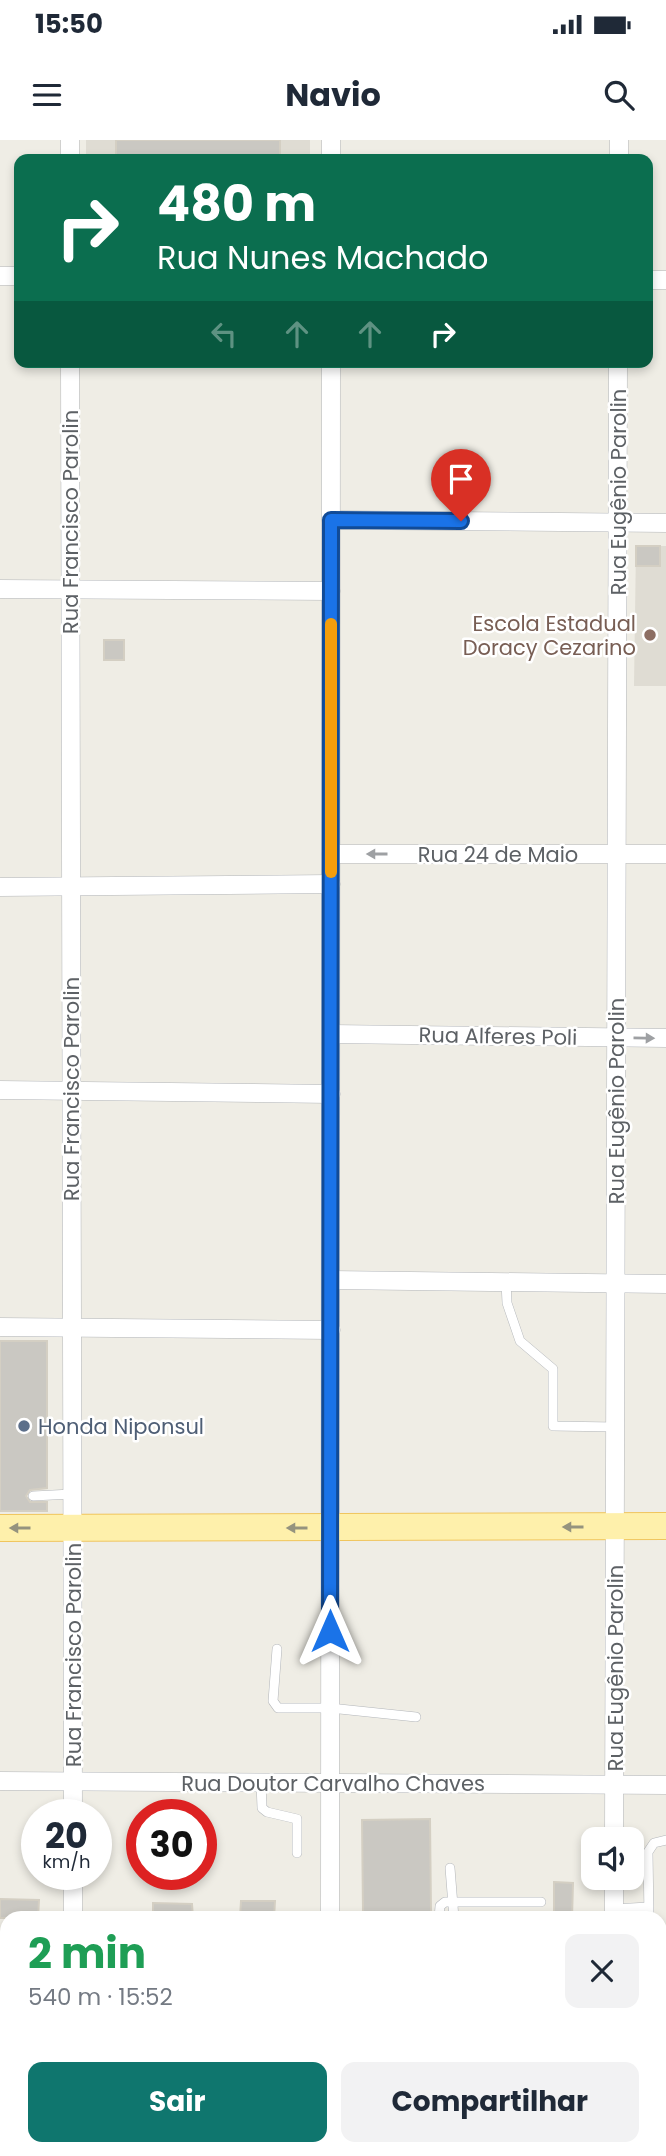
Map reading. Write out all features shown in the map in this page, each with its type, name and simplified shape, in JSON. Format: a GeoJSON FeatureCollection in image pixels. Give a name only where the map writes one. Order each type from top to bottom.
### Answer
{"type":"FeatureCollection","features":[{"type":"Feature","properties":{"kind":"main road"},"geometry":{"type":"LineString","coordinates":[[0,1528],[666,1526]]}},
{"type":"Feature","properties":{"kind":"street","name":"Rua Francisco Parolin"},"geometry":{"type":"LineString","coordinates":[[70,368],[73,1799]]}},
{"type":"Feature","properties":{"kind":"street"},"geometry":{"type":"LineString","coordinates":[[330,1911],[331,368]]}},
{"type":"Feature","properties":{"kind":"street","name":"Rua Eugênio Parolin"},"geometry":{"type":"LineString","coordinates":[[614,1827],[618,368]]}},
{"type":"Feature","properties":{"kind":"street"},"geometry":{"type":"LineString","coordinates":[[331,520],[666,523]]}},
{"type":"Feature","properties":{"kind":"street"},"geometry":{"type":"LineString","coordinates":[[0,589],[331,591]]}},
{"type":"Feature","properties":{"kind":"street","name":"Rua 24 de Maio"},"geometry":{"type":"LineString","coordinates":[[331,854],[666,854]]}},
{"type":"Feature","properties":{"kind":"street"},"geometry":{"type":"LineString","coordinates":[[0,887],[331,884]]}},
{"type":"Feature","properties":{"kind":"street","name":"Rua Alferes Poli"},"geometry":{"type":"LineString","coordinates":[[331,1034],[666,1038]]}},
{"type":"Feature","properties":{"kind":"street"},"geometry":{"type":"LineString","coordinates":[[0,1090],[331,1094]]}},
{"type":"Feature","properties":{"kind":"street"},"geometry":{"type":"LineString","coordinates":[[331,1280],[666,1284]]}},
{"type":"Feature","properties":{"kind":"street"},"geometry":{"type":"LineString","coordinates":[[0,1327],[331,1330]]}},
{"type":"Feature","properties":{"kind":"street","name":"Rua Doutor Carvalho Chaves"},"geometry":{"type":"LineString","coordinates":[[0,1781],[666,1785]]}},
{"type":"Feature","properties":{"kind":"street"},"geometry":{"type":"LineString","coordinates":[[73,1890],[73,1911]]}},
{"type":"Feature","properties":{"kind":"street"},"geometry":{"type":"LineString","coordinates":[[614,1890],[614,1911]]}},
{"type":"Feature","properties":{"kind":"lane"},"geometry":{"type":"LineString","coordinates":[[506,1282],[507,1303],[520,1341],[553,1369],[553,1426],[615,1427]]}},
{"type":"Feature","properties":{"kind":"lane"},"geometry":{"type":"LineString","coordinates":[[33,1496],[72,1494]]}},
{"type":"Feature","properties":{"kind":"lane"},"geometry":{"type":"LineString","coordinates":[[277,1648],[275,1705],[416,1717]]}},
{"type":"Feature","properties":{"kind":"lane"},"geometry":{"type":"LineString","coordinates":[[261,1783],[262,1808],[267,1812],[297,1819],[297,1853]]}},
{"type":"Feature","properties":{"kind":"lane"},"geometry":{"type":"LineString","coordinates":[[648,1911],[648,1852],[654,1843],[666,1840]]}},
{"type":"Feature","properties":{"kind":"lane"},"geometry":{"type":"LineString","coordinates":[[450,1868],[454,1911]]}},
{"type":"Feature","properties":{"kind":"lane"},"geometry":{"type":"LineString","coordinates":[[440,1911],[440,1906],[453,1902],[541,1902]]}},
{"type":"Feature","properties":{"kind":"lane"},"geometry":{"type":"LineString","coordinates":[[625,1911],[648,1907]]}},
{"type":"Feature","properties":{"kind":"shaded area"},"geometry":{"type":"Polygon","coordinates":[[[86,140],[310,140],[310,154],[86,154],[86,140]]]}},
{"type":"Feature","properties":{"kind":"shaded area","name":"Escola Estadual Doracy Cezarino"},"geometry":{"type":"Polygon","coordinates":[[[636,546],[666,546],[666,686],[634,686],[636,546]]]}},
{"type":"Feature","properties":{"kind":"building"},"geometry":{"type":"Polygon","coordinates":[[[116,140],[280,140],[280,154],[116,154],[116,140]]]}},
{"type":"Feature","properties":{"kind":"building"},"geometry":{"type":"Polygon","coordinates":[[[636,546],[660,546],[660,566],[636,566],[636,546]]]}},
{"type":"Feature","properties":{"kind":"building"},"geometry":{"type":"Polygon","coordinates":[[[104,640],[124,640],[124,660],[104,660],[104,640]]]}},
{"type":"Feature","properties":{"kind":"building","name":"Honda Niponsul"},"geometry":{"type":"Polygon","coordinates":[[[0,1341],[47,1341],[47,1488],[30,1490],[26,1496],[30,1502],[47,1502],[47,1511],[0,1511],[0,1341]]]}},
{"type":"Feature","properties":{"kind":"building"},"geometry":{"type":"Polygon","coordinates":[[[430,1819],[431,1911],[363,1911],[362,1820],[430,1819]]]}},
{"type":"Feature","properties":{"kind":"building"},"geometry":{"type":"Polygon","coordinates":[[[554,1882],[573,1883],[572,1911],[554,1911],[554,1882]]]}},
{"type":"Feature","properties":{"kind":"building"},"geometry":{"type":"Polygon","coordinates":[[[0,1899],[39,1900],[38,1911],[0,1911],[0,1899]]]}},
{"type":"Feature","properties":{"kind":"building"},"geometry":{"type":"Polygon","coordinates":[[[241,1901],[275,1901],[274,1911],[240,1911],[241,1901]]]}},
{"type":"Feature","properties":{"kind":"building"},"geometry":{"type":"Polygon","coordinates":[[[153,1903],[192,1904],[192,1911],[153,1911],[153,1903]]]}},
{"type":"Feature","properties":{"kind":"slow traffic"},"geometry":{"type":"LineString","coordinates":[[331,624],[331,872]]}},
{"type":"Feature","properties":{"kind":"place","name":"Escola Estadual Doracy Cezarino"},"geometry":{"type":"Point","coordinates":[650,635]}},
{"type":"Feature","properties":{"kind":"place","name":"Honda Niponsul"},"geometry":{"type":"Point","coordinates":[24,1426]}},
{"type":"Feature","properties":{"kind":"route"},"geometry":{"type":"LineString","coordinates":[[330,1631],[331,520],[461,521]]}}]}
